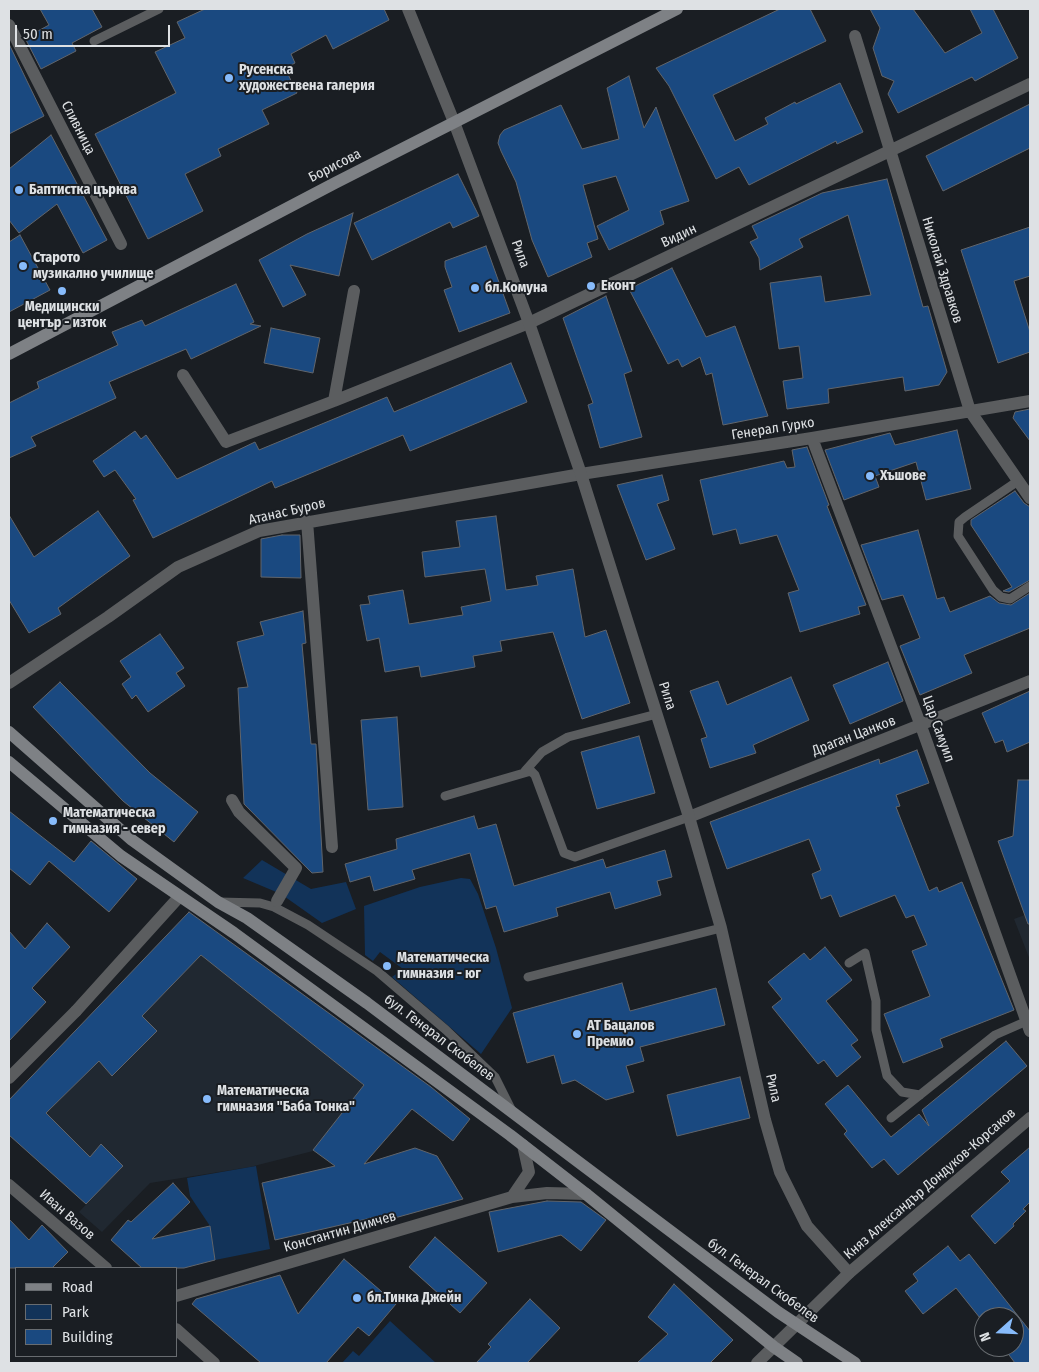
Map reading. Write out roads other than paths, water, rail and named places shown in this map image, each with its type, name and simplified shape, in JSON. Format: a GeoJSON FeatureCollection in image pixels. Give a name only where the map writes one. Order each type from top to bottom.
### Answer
{"type":"FeatureCollection","features":[{"type":"Feature","properties":{"kind":"main road","name":"Борисова"},"geometry":{"type":"LineString","coordinates":[[9,354],[454,122],[677,9]]}},
{"type":"Feature","properties":{"kind":"main road","name":"бул. Генерал Скобелев"},"geometry":{"type":"LineString","coordinates":[[9,732],[132,840],[218,902],[247,918],[367,1003],[798,1326],[855,1363]]}},
{"type":"Feature","properties":{"kind":"main road"},"geometry":{"type":"LineString","coordinates":[[9,762],[121,856],[234,933],[523,1145],[586,1194],[774,1348],[797,1363]]}},
{"type":"Feature","properties":{"kind":"street","name":"Рила"},"geometry":{"type":"LineString","coordinates":[[408,9],[454,122],[529,323],[581,474],[689,817],[721,928],[765,1120],[780,1172],[808,1226],[849,1273]]}},
{"type":"Feature","properties":{"kind":"street","name":"Сливница"},"geometry":{"type":"LineString","coordinates":[[9,25],[121,244]]}},
{"type":"Feature","properties":{"kind":"street","name":"Николай Здравков"},"geometry":{"type":"LineString","coordinates":[[855,36],[970,411],[1030,498]]}},
{"type":"Feature","properties":{"kind":"street","name":"Видин"},"geometry":{"type":"LineString","coordinates":[[183,375],[226,442],[529,323],[1030,84]]}},
{"type":"Feature","properties":{"kind":"street"},"geometry":{"type":"LineString","coordinates":[[334,401],[354,291]]}},
{"type":"Feature","properties":{"kind":"street","name":"Генерал Гурко"},"geometry":{"type":"LineString","coordinates":[[581,474],[812,438],[1030,401]]}},
{"type":"Feature","properties":{"kind":"street","name":"Цар Самуил"},"geometry":{"type":"LineString","coordinates":[[812,438],[921,726],[1028,1026]]}},
{"type":"Feature","properties":{"kind":"street","name":"Атанас Буров"},"geometry":{"type":"LineString","coordinates":[[9,683],[108,617],[178,567],[259,531],[581,474]]}},
{"type":"Feature","properties":{"kind":"street"},"geometry":{"type":"LineString","coordinates":[[307,521],[332,847]]}},
{"type":"Feature","properties":{"kind":"street","name":"Драган Цанков"},"geometry":{"type":"LineString","coordinates":[[689,817],[921,726],[1030,680]]}},
{"type":"Feature","properties":{"kind":"street"},"geometry":{"type":"LineString","coordinates":[[232,800],[238,812],[296,868],[277,901]]}},
{"type":"Feature","properties":{"kind":"street"},"geometry":{"type":"LineString","coordinates":[[9,1078],[76,1011],[179,897]]}},
{"type":"Feature","properties":{"kind":"street","name":"Княз Александър Дондуков-Корсаков"},"geometry":{"type":"LineString","coordinates":[[757,1363],[798,1326],[849,1273],[1030,1118]]}},
{"type":"Feature","properties":{"kind":"street"},"geometry":{"type":"LineString","coordinates":[[512,1197],[530,1172],[523,1145]]}},
{"type":"Feature","properties":{"kind":"street","name":"Иван Вазов"},"geometry":{"type":"LineString","coordinates":[[9,1185],[105,1267]]}},
{"type":"Feature","properties":{"kind":"street","name":"Константин Димчев"},"geometry":{"type":"LineString","coordinates":[[178,1295],[512,1197],[547,1193],[586,1194]]}},
{"type":"Feature","properties":{"kind":"street"},"geometry":{"type":"LineString","coordinates":[[178,1332],[205,1360]]}},
{"type":"Feature","properties":{"kind":"lane"},"geometry":{"type":"LineString","coordinates":[[94,41],[159,9]]}},
{"type":"Feature","properties":{"kind":"lane"},"geometry":{"type":"LineString","coordinates":[[1018,481],[959,522],[958,536],[993,590],[1001,597],[1010,599],[1030,586]]}},
{"type":"Feature","properties":{"kind":"lane"},"geometry":{"type":"LineString","coordinates":[[525,771],[542,752],[568,737],[657,714]]}},
{"type":"Feature","properties":{"kind":"lane"},"geometry":{"type":"LineString","coordinates":[[445,796],[525,771],[531,771],[535,775],[564,853],[575,857],[689,817]]}},
{"type":"Feature","properties":{"kind":"lane"},"geometry":{"type":"LineString","coordinates":[[218,902],[260,903],[274,907],[308,925],[377,971],[446,1030],[495,1077],[513,1114]]}},
{"type":"Feature","properties":{"kind":"lane"},"geometry":{"type":"LineString","coordinates":[[528,977],[721,928]]}},
{"type":"Feature","properties":{"kind":"lane"},"geometry":{"type":"LineString","coordinates":[[849,963],[865,953],[876,1001],[876,1030],[887,1076],[902,1092],[920,1095]]}},
{"type":"Feature","properties":{"kind":"lane"},"geometry":{"type":"LineString","coordinates":[[891,1118],[996,1035],[1028,1026]]}},
{"type":"Feature","properties":{"kind":"place","name":"Русенска художествена галерия"},"geometry":{"type":"Point","coordinates":[229,78]}},
{"type":"Feature","properties":{"kind":"place","name":"Баптистка църква"},"geometry":{"type":"Point","coordinates":[19,190]}},
{"type":"Feature","properties":{"kind":"place","name":"Старото музикално училище"},"geometry":{"type":"Point","coordinates":[23,266]}},
{"type":"Feature","properties":{"kind":"place","name":"Еконт"},"geometry":{"type":"Point","coordinates":[591,286]}},
{"type":"Feature","properties":{"kind":"place","name":"бл.Комуна"},"geometry":{"type":"Point","coordinates":[475,288]}},
{"type":"Feature","properties":{"kind":"place","name":"Медицински център - изток"},"geometry":{"type":"Point","coordinates":[62,291]}},
{"type":"Feature","properties":{"kind":"place","name":"Хъшове"},"geometry":{"type":"Point","coordinates":[870,476]}},
{"type":"Feature","properties":{"kind":"place","name":"Математическа гимназия - север"},"geometry":{"type":"Point","coordinates":[53,821]}},
{"type":"Feature","properties":{"kind":"place","name":"Математическа гимназия - юг"},"geometry":{"type":"Point","coordinates":[387,966]}},
{"type":"Feature","properties":{"kind":"place","name":"АТ Бацалов Премио"},"geometry":{"type":"Point","coordinates":[577,1034]}},
{"type":"Feature","properties":{"kind":"place","name":"Математическа гимназия \"Баба Тонка\""},"geometry":{"type":"Point","coordinates":[207,1099]}},
{"type":"Feature","properties":{"kind":"place","name":"бл.Тинка Джейн"},"geometry":{"type":"Point","coordinates":[357,1298]}}]}
